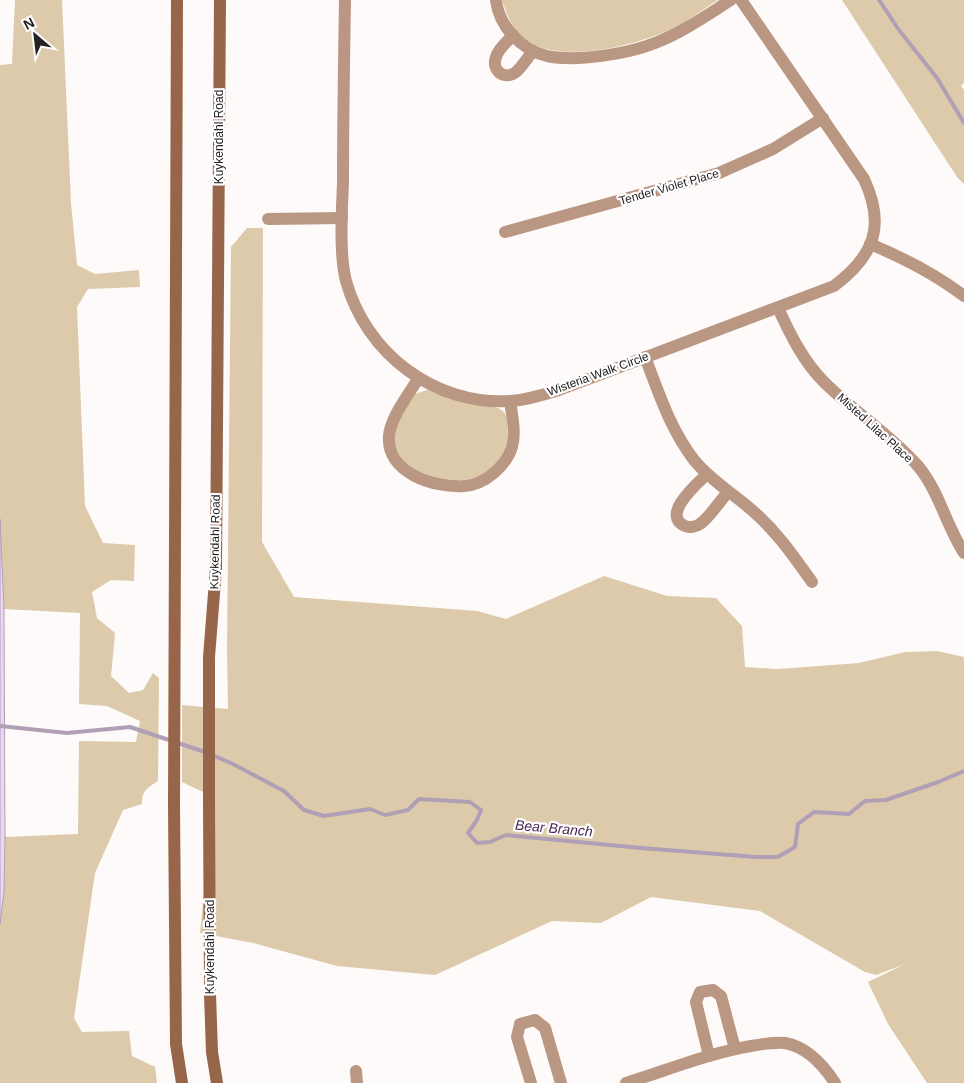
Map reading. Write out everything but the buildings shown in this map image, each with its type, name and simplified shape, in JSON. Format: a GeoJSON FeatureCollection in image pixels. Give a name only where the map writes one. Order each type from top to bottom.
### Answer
{"type":"FeatureCollection","features":[{"type":"Feature","properties":{"kind":"main road"},"geometry":{"type":"LineString","coordinates":[[176,0],[174,805],[176,1044],[182,1083]]}},
{"type":"Feature","properties":{"kind":"main road","name":"Kuykendahl Road"},"geometry":{"type":"LineString","coordinates":[[217,1083],[212,1052],[210,1004],[209,657],[216,568],[220,0]]}},
{"type":"Feature","properties":{"kind":"street","name":"Wisteria Walk Circle"},"geometry":{"type":"LineString","coordinates":[[344,0],[342,218],[344,264],[346,280],[360,314],[384,350],[418,379],[439,389],[463,396],[510,401],[536,397],[558,390],[834,286],[849,275],[862,260],[870,244],[876,224],[872,195],[860,172],[741,0]]}},
{"type":"Feature","properties":{"kind":"street"},"geometry":{"type":"LineString","coordinates":[[496,0],[501,18],[513,35],[533,51],[547,56],[564,57],[596,57],[654,44],[680,32],[731,0]]}},
{"type":"Feature","properties":{"kind":"street"},"geometry":{"type":"LineString","coordinates":[[513,35],[496,56],[494,64],[501,75],[508,76],[516,72],[533,51]]}},
{"type":"Feature","properties":{"kind":"street","name":"Tender Violet Place"},"geometry":{"type":"LineString","coordinates":[[505,232],[719,173],[773,149],[823,118]]}},
{"type":"Feature","properties":{"kind":"street"},"geometry":{"type":"LineString","coordinates":[[268,219],[342,218]]}},
{"type":"Feature","properties":{"kind":"street"},"geometry":{"type":"LineString","coordinates":[[870,244],[927,270],[964,296]]}},
{"type":"Feature","properties":{"kind":"street","name":"Misted Lilac Place"},"geometry":{"type":"LineString","coordinates":[[778,308],[789,332],[805,358],[823,381],[886,434],[919,468],[934,490],[964,553]]}},
{"type":"Feature","properties":{"kind":"street"},"geometry":{"type":"LineString","coordinates":[[645,357],[667,415],[694,460],[707,474],[753,510],[772,528],[812,582]]}},
{"type":"Feature","properties":{"kind":"street"},"geometry":{"type":"LineString","coordinates":[[418,379],[390,427],[388,438],[390,450],[394,460],[402,468],[414,476],[437,484],[465,486],[489,477],[498,469],[506,459],[512,446],[513,432],[510,401]]}},
{"type":"Feature","properties":{"kind":"street"},"geometry":{"type":"LineString","coordinates":[[707,474],[679,504],[676,513],[678,520],[684,526],[693,527],[700,524],[728,492]]}},
{"type":"Feature","properties":{"kind":"street"},"geometry":{"type":"LineString","coordinates":[[709,1056],[696,1002],[700,992],[713,990],[721,996],[736,1049]]}},
{"type":"Feature","properties":{"kind":"street"},"geometry":{"type":"LineString","coordinates":[[531,1083],[517,1037],[520,1024],[535,1020],[544,1028],[561,1083]]}},
{"type":"Feature","properties":{"kind":"street"},"geometry":{"type":"LineString","coordinates":[[626,1083],[736,1049],[786,1043],[806,1052],[820,1063],[835,1083]]}},
{"type":"Feature","properties":{"kind":"shaded area"},"geometry":{"type":"Polygon","coordinates":[[[15,0],[62,0],[71,203],[77,265],[95,274],[139,270],[140,287],[88,289],[77,307],[85,506],[103,543],[135,545],[134,581],[111,580],[92,592],[97,618],[115,633],[111,676],[129,693],[143,690],[153,673],[159,678],[158,781],[146,790],[142,804],[123,810],[95,873],[74,1018],[82,1032],[129,1031],[132,1056],[155,1067],[157,1083],[0,1083],[0,925],[4,892],[5,837],[78,834],[79,741],[136,742],[140,721],[107,706],[79,704],[80,613],[4,609],[0,519],[0,65],[12,64],[15,0]]]}},
{"type":"Feature","properties":{"kind":"shaded area"},"geometry":{"type":"Polygon","coordinates":[[[502,0],[718,0],[682,23],[654,36],[617,47],[576,52],[556,51],[539,47],[525,39],[513,26],[502,0]]]}},
{"type":"Feature","properties":{"kind":"shaded area"},"geometry":{"type":"Polygon","coordinates":[[[842,0],[964,0],[964,83],[961,86],[964,90],[964,184],[957,177],[842,0]]]}},
{"type":"Feature","properties":{"kind":"shaded area"},"geometry":{"type":"Polygon","coordinates":[[[247,228],[263,228],[262,542],[294,597],[477,611],[506,619],[604,576],[667,596],[716,598],[742,626],[745,667],[778,669],[859,663],[905,652],[937,651],[964,657],[964,1083],[927,1083],[888,1024],[868,982],[905,964],[876,975],[865,972],[760,911],[651,897],[601,923],[552,921],[435,975],[337,966],[253,943],[200,933],[211,828],[208,803],[203,792],[182,782],[182,705],[228,709],[231,247],[247,228]]]}},
{"type":"Feature","properties":{"kind":"shaded area"},"geometry":{"type":"Polygon","coordinates":[[[427,390],[464,403],[495,407],[503,411],[507,421],[507,443],[505,450],[489,470],[480,476],[455,480],[427,475],[414,469],[404,460],[397,450],[394,438],[395,428],[415,394],[427,390]]]}},
{"type":"Feature","properties":{"kind":"shaded area"},"geometry":{"type":"Polygon","coordinates":[[[0,519],[4,609],[5,837],[4,892],[0,925],[0,519]]]}},
{"type":"Feature","properties":{"kind":"waterway"},"geometry":{"type":"LineString","coordinates":[[879,0],[899,30],[937,78],[964,123]]}},
{"type":"Feature","properties":{"kind":"waterway","name":"Bear Branch"},"geometry":{"type":"LineString","coordinates":[[0,726],[67,733],[130,727],[205,752]]}},
{"type":"Feature","properties":{"kind":"waterway","name":"Bear Branch"},"geometry":{"type":"LineString","coordinates":[[212,755],[284,791],[304,810],[324,816],[370,809],[385,815],[408,810],[419,799],[470,802],[481,810],[468,833],[477,843],[490,842],[506,835],[756,857],[778,857],[795,847],[798,824],[814,812],[849,814],[865,801],[886,800],[964,771]]}}]}
